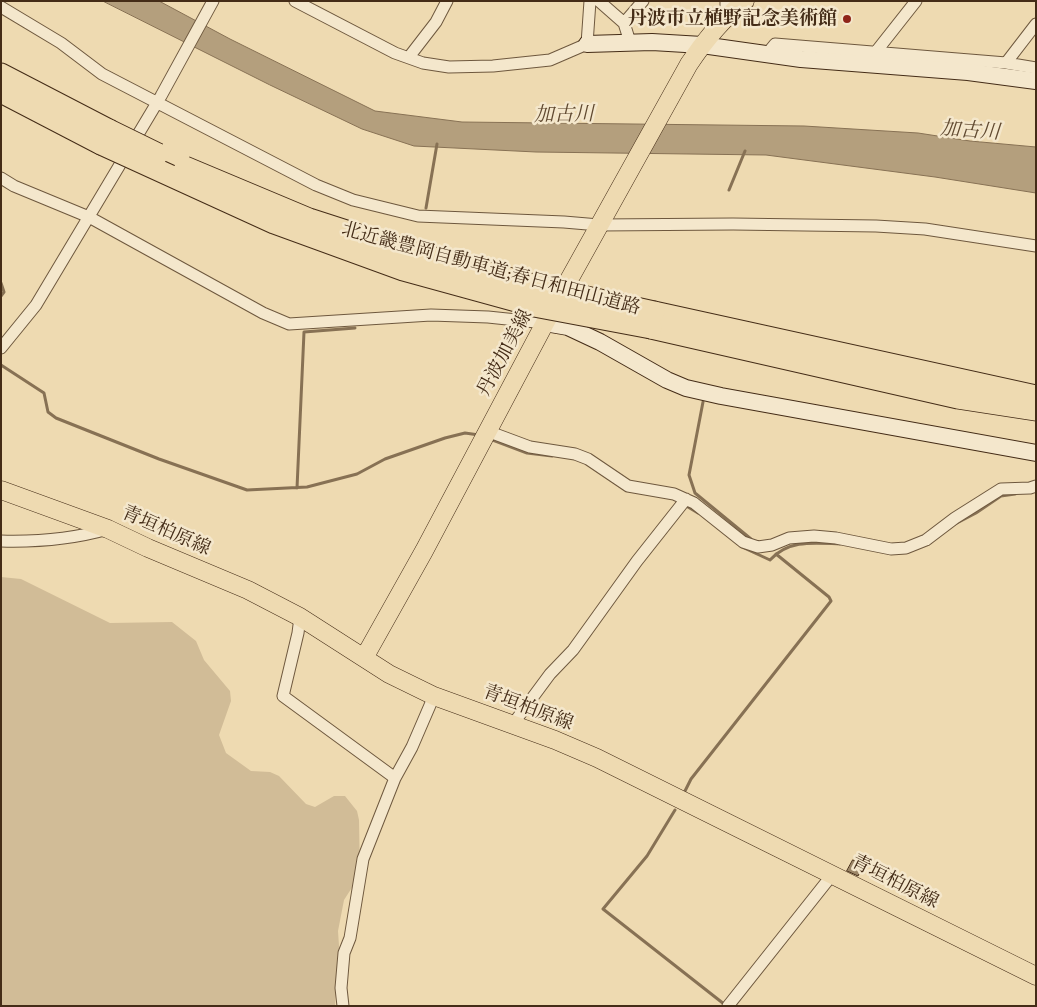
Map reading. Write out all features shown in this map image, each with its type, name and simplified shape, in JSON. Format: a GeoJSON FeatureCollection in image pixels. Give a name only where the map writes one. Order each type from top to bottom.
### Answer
{"type":"FeatureCollection","features":[{"type":"Feature","properties":{"kind":"highway","name":"北近畿豊岡自動車道;春日和田山道路"},"geometry":{"type":"LineString","coordinates":[[1,74],[105,137]]}},
{"type":"Feature","properties":{"kind":"highway","name":"北近畿豊岡自動車道;春日和田山道路"},"geometry":{"type":"LineString","coordinates":[[1,92],[105,137],[274,224],[403,270],[534,306],[653,320],[1036,396]]}},
{"type":"Feature","properties":{"kind":"highway","name":"北近畿豊岡自動車道;春日和田山道路"},"geometry":{"type":"LineString","coordinates":[[653,320],[958,398],[1036,410]]}},
{"type":"Feature","properties":{"kind":"main road","name":"丹波加美線"},"geometry":{"type":"LineString","coordinates":[[364,658],[424,551],[545,323],[689,64],[726,8],[745,1]]}},
{"type":"Feature","properties":{"kind":"main road","name":"青垣柏原線"},"geometry":{"type":"LineString","coordinates":[[1,490],[108,529],[248,590],[300,617],[389,674],[434,696],[513,724],[597,758],[1036,976]]}},
{"type":"Feature","properties":{"kind":"street"},"geometry":{"type":"LineString","coordinates":[[1,348],[36,305],[159,99],[213,1]]}},
{"type":"Feature","properties":{"kind":"street"},"geometry":{"type":"LineString","coordinates":[[295,1],[395,53],[423,63],[449,67],[493,66],[550,60],[587,44],[652,42],[702,45],[766,55],[968,72],[1036,81]]}},
{"type":"Feature","properties":{"kind":"street"},"geometry":{"type":"LineString","coordinates":[[409,57],[436,22],[447,1]]}},
{"type":"Feature","properties":{"kind":"street"},"geometry":{"type":"LineString","coordinates":[[587,44],[590,1]]}},
{"type":"Feature","properties":{"kind":"street"},"geometry":{"type":"LineString","coordinates":[[599,1],[624,23],[630,42]]}},
{"type":"Feature","properties":{"kind":"street"},"geometry":{"type":"LineString","coordinates":[[624,23],[643,1]]}},
{"type":"Feature","properties":{"kind":"street"},"geometry":{"type":"LineString","coordinates":[[875,53],[916,1]]}},
{"type":"Feature","properties":{"kind":"street"},"geometry":{"type":"LineString","coordinates":[[1,7],[61,44],[102,74],[159,99],[291,173],[353,200],[418,216],[564,222],[876,226],[925,229],[1036,246]]}},
{"type":"Feature","properties":{"kind":"street"},"geometry":{"type":"LineString","coordinates":[[1006,63],[1036,24]]}},
{"type":"Feature","properties":{"kind":"street"},"geometry":{"type":"LineString","coordinates":[[766,55],[775,44],[1006,63],[1036,68]]}},
{"type":"Feature","properties":{"kind":"street"},"geometry":{"type":"LineString","coordinates":[[1,178],[14,186],[89,217],[263,313],[289,324],[431,315],[488,317],[545,323],[568,327],[600,342],[667,380],[686,388],[731,398],[1036,453]]}},
{"type":"Feature","properties":{"kind":"street"},"geometry":{"type":"LineString","coordinates":[[487,431],[530,447],[575,454],[588,459],[628,486],[674,494],[686,499],[694,503],[744,542],[758,546],[772,545],[789,538],[814,536],[844,539],[891,549],[906,548],[926,540],[955,518],[1001,489],[1036,486]]}},
{"type":"Feature","properties":{"kind":"street"},"geometry":{"type":"LineString","coordinates":[[513,724],[550,674],[573,650],[637,561],[686,499]]}},
{"type":"Feature","properties":{"kind":"street"},"geometry":{"type":"LineString","coordinates":[[1,542],[56,540],[108,529]]}},
{"type":"Feature","properties":{"kind":"street"},"geometry":{"type":"LineString","coordinates":[[300,617],[298,634],[283,696],[395,778]]}},
{"type":"Feature","properties":{"kind":"street"},"geometry":{"type":"LineString","coordinates":[[343,1006],[341,988],[344,953],[350,938],[362,859],[395,778],[412,747],[434,696]]}},
{"type":"Feature","properties":{"kind":"street"},"geometry":{"type":"LineString","coordinates":[[728,1006],[832,875]]}},
{"type":"Feature","properties":{"kind":"shaded area"},"geometry":{"type":"Polygon","coordinates":[[[103,1],[159,1],[230,39],[375,111],[462,122],[804,126],[918,133],[970,141],[1036,147],[1036,193],[935,177],[766,155],[536,152],[414,146],[362,129],[103,1]]]}},
{"type":"Feature","properties":{"kind":"shaded area"},"geometry":{"type":"Polygon","coordinates":[[[1,577],[21,579],[110,623],[172,622],[196,641],[204,660],[230,691],[231,701],[219,735],[226,753],[251,771],[270,772],[279,776],[306,804],[315,807],[334,796],[345,796],[357,811],[359,820],[360,875],[344,900],[338,931],[340,961],[336,983],[335,1006],[1,1006],[1,577]]]}},
{"type":"Feature","properties":{"kind":"building"},"geometry":{"type":"Polygon","coordinates":[[[853,860],[863,866],[858,876],[847,871],[853,860]]]}},
{"type":"Feature","properties":{"kind":"waterway"},"geometry":{"type":"LineString","coordinates":[[426,208],[437,144]]}},
{"type":"Feature","properties":{"kind":"waterway"},"geometry":{"type":"LineString","coordinates":[[729,190],[745,151]]}},
{"type":"Feature","properties":{"kind":"waterway"},"geometry":{"type":"LineString","coordinates":[[1,283],[4,292],[1,296]]}},
{"type":"Feature","properties":{"kind":"waterway"},"geometry":{"type":"LineString","coordinates":[[297,488],[304,332],[355,328]]}},
{"type":"Feature","properties":{"kind":"waterway"},"geometry":{"type":"LineString","coordinates":[[1,365],[44,393],[48,412],[56,418],[159,459],[247,490],[307,487],[357,474],[385,459],[445,438],[465,433],[479,435]]}},
{"type":"Feature","properties":{"kind":"waterway"},"geometry":{"type":"LineString","coordinates":[[703,402],[689,475],[695,493],[751,539]]}},
{"type":"Feature","properties":{"kind":"waterway"},"geometry":{"type":"LineString","coordinates":[[490,439],[527,453],[552,456]]}},
{"type":"Feature","properties":{"kind":"waterway"},"geometry":{"type":"LineString","coordinates":[[955,524],[976,513],[1001,496],[1015,494]]}},
{"type":"Feature","properties":{"kind":"waterway"},"geometry":{"type":"LineString","coordinates":[[688,507],[698,513]]}},
{"type":"Feature","properties":{"kind":"waterway"},"geometry":{"type":"LineString","coordinates":[[742,547],[770,560],[777,553],[794,545],[812,543],[840,544]]}},
{"type":"Feature","properties":{"kind":"waterway"},"geometry":{"type":"LineString","coordinates":[[684,793],[691,779],[831,601],[829,597],[776,554]]}},
{"type":"Feature","properties":{"kind":"waterway"},"geometry":{"type":"LineString","coordinates":[[675,810],[647,856],[603,909],[724,1004]]}},
{"type":"Feature","properties":{"kind":"place","name":"丹波市立植野記念美術館"},"geometry":{"type":"Point","coordinates":[847,19]}},
{"type":"Feature","properties":{"kind":"water label","name":"加古川"},"geometry":{"type":"Point","coordinates":[564,115]}},
{"type":"Feature","properties":{"kind":"water label","name":"加古川"},"geometry":{"type":"Point","coordinates":[970,131]}}]}
